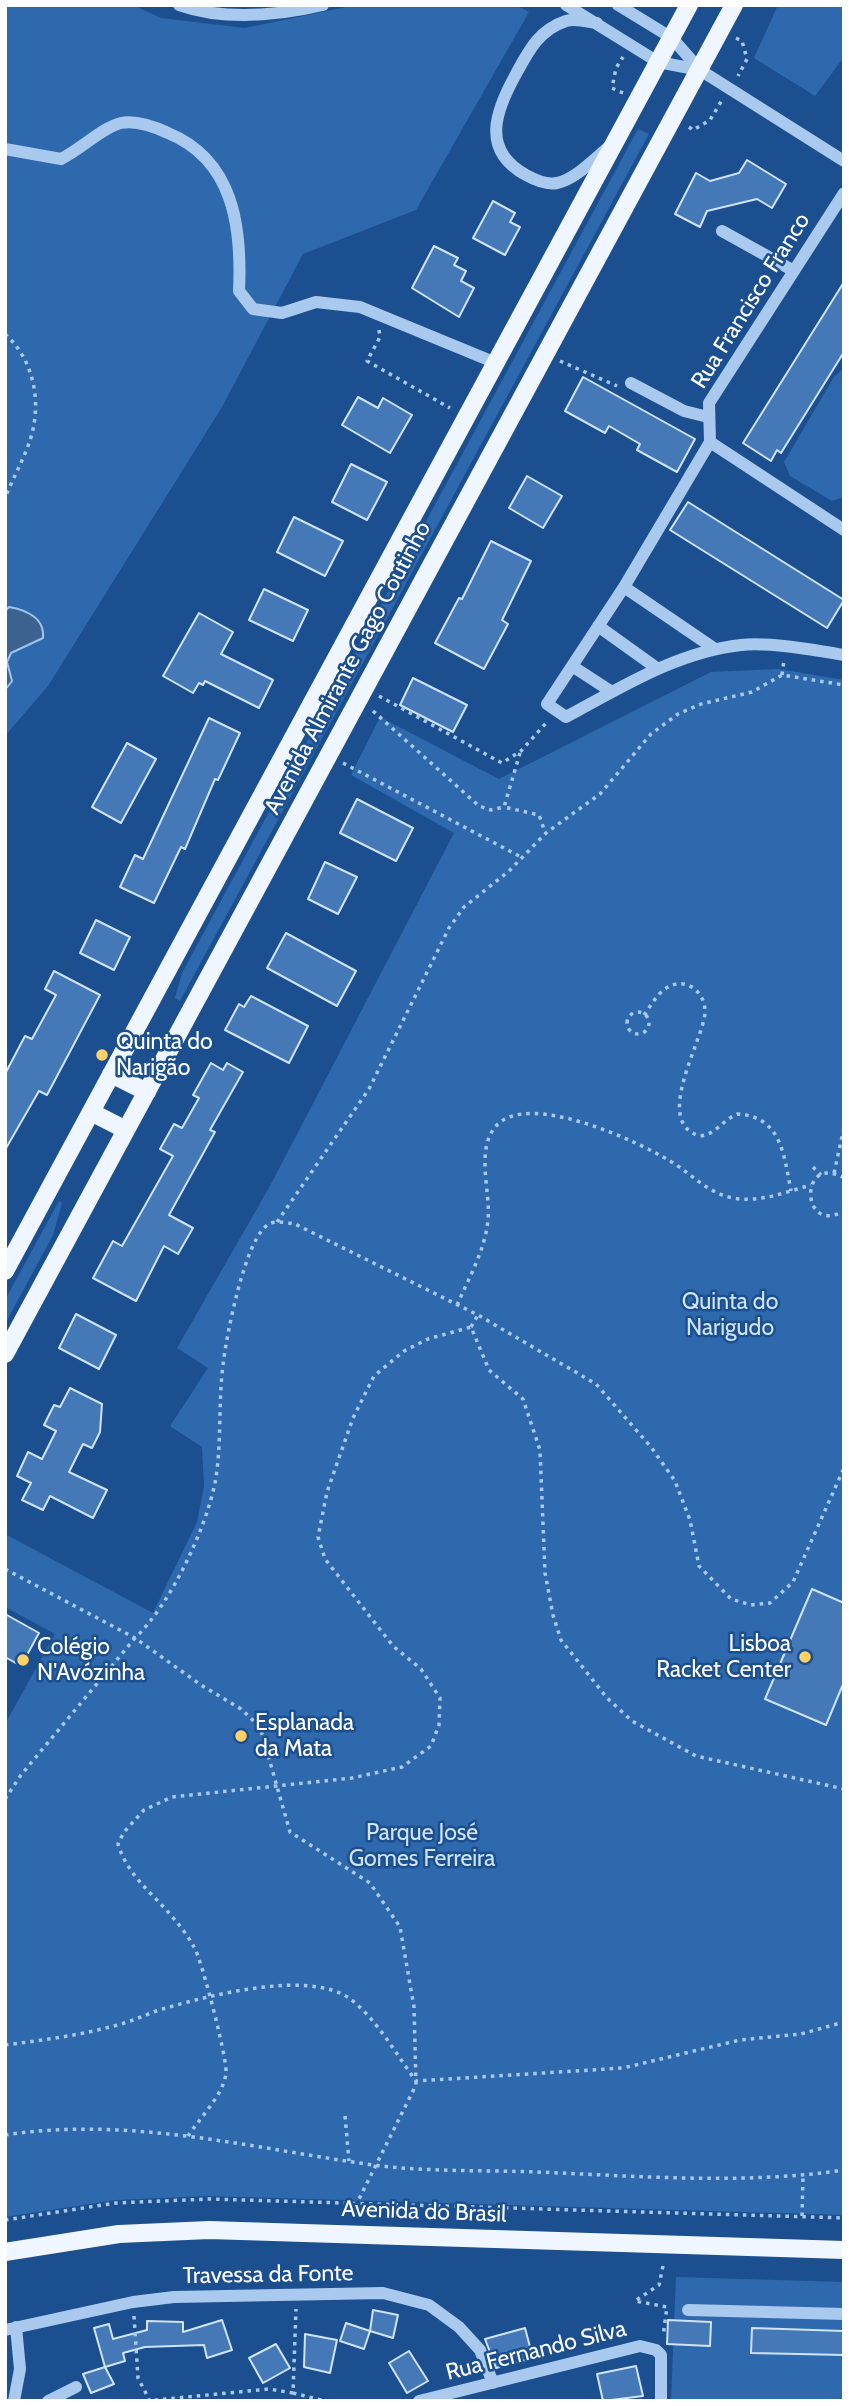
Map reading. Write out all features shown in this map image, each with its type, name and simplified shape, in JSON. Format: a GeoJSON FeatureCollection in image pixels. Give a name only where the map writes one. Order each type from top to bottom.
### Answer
{"type":"FeatureCollection","features":[{"type":"Feature","properties":{"kind":"main road","name":"Avenida Almirante Gago Coutinho"},"geometry":{"type":"LineString","coordinates":[[5,1271],[689,5]]}},
{"type":"Feature","properties":{"kind":"main road","name":"Avenida Almirante Gago Coutinho"},"geometry":{"type":"LineString","coordinates":[[5,1354],[734,5]]}},
{"type":"Feature","properties":{"kind":"main road"},"geometry":{"type":"LineString","coordinates":[[111,1074],[147,1092]]}},
{"type":"Feature","properties":{"kind":"main road"},"geometry":{"type":"LineString","coordinates":[[91,1112],[126,1130]]}},
{"type":"Feature","properties":{"kind":"main road","name":"Avenida do Brasil"},"geometry":{"type":"LineString","coordinates":[[5,2252],[119,2234],[209,2230],[844,2250]]}},
{"type":"Feature","properties":{"kind":"street"},"geometry":{"type":"LineString","coordinates":[[179,5],[206,15],[287,14],[323,5]]}},
{"type":"Feature","properties":{"kind":"street"},"geometry":{"type":"LineString","coordinates":[[566,5],[658,62],[699,70]]}},
{"type":"Feature","properties":{"kind":"street"},"geometry":{"type":"LineString","coordinates":[[618,5],[672,37],[699,70],[844,161]]}},
{"type":"Feature","properties":{"kind":"street"},"geometry":{"type":"LineString","coordinates":[[597,23],[570,20],[547,30],[536,40],[501,101],[495,128],[498,143],[510,163],[528,176],[549,183],[566,179],[615,142]]}},
{"type":"Feature","properties":{"kind":"street"},"geometry":{"type":"LineString","coordinates":[[5,149],[61,159],[121,123],[150,125],[178,137],[203,154],[225,183],[238,224],[241,249],[239,291],[253,309],[282,313],[316,302],[360,307],[496,363]]}},
{"type":"Feature","properties":{"kind":"street","name":"Rua Francisco Franco"},"geometry":{"type":"LineString","coordinates":[[710,442],[709,403],[844,194]]}},
{"type":"Feature","properties":{"kind":"street"},"geometry":{"type":"LineString","coordinates":[[722,231],[794,271]]}},
{"type":"Feature","properties":{"kind":"street"},"geometry":{"type":"LineString","coordinates":[[631,383],[684,411],[708,416]]}},
{"type":"Feature","properties":{"kind":"street"},"geometry":{"type":"LineString","coordinates":[[844,530],[710,442],[624,587],[547,704],[566,717],[658,669],[687,656],[715,649],[744,645],[844,654]]}},
{"type":"Feature","properties":{"kind":"street"},"geometry":{"type":"LineString","coordinates":[[624,587],[715,649]]}},
{"type":"Feature","properties":{"kind":"street"},"geometry":{"type":"LineString","coordinates":[[598,626],[658,669]]}},
{"type":"Feature","properties":{"kind":"street"},"geometry":{"type":"LineString","coordinates":[[572,666],[612,692]]}},
{"type":"Feature","properties":{"kind":"street","name":"Travessa da Fonte"},"geometry":{"type":"LineString","coordinates":[[11,2328],[133,2302],[174,2297],[383,2293],[429,2305],[459,2327],[480,2350],[493,2383]]}},
{"type":"Feature","properties":{"kind":"street"},"geometry":{"type":"LineString","coordinates":[[688,2310],[844,2314]]}},
{"type":"Feature","properties":{"kind":"street"},"geometry":{"type":"LineString","coordinates":[[11,2328],[20,2369],[14,2401]]}},
{"type":"Feature","properties":{"kind":"street","name":"Rua Fernando Silva"},"geometry":{"type":"LineString","coordinates":[[419,2401],[640,2346],[656,2350],[661,2355]]}},
{"type":"Feature","properties":{"kind":"street"},"geometry":{"type":"LineString","coordinates":[[661,2355],[661,2401]]}},
{"type":"Feature","properties":{"kind":"street"},"geometry":{"type":"LineString","coordinates":[[48,2401],[76,2387]]}},
{"type":"Feature","properties":{"kind":"path"},"geometry":{"type":"LineString","coordinates":[[377,314],[380,337],[368,361],[467,417]]}},
{"type":"Feature","properties":{"kind":"path"},"geometry":{"type":"LineString","coordinates":[[5,334],[20,348],[33,377],[35,403],[32,436],[5,498]]}},
{"type":"Feature","properties":{"kind":"path"},"geometry":{"type":"LineString","coordinates":[[545,355],[624,388],[631,383]]}},
{"type":"Feature","properties":{"kind":"path"},"geometry":{"type":"LineString","coordinates":[[5,1799],[21,1775],[135,1638],[151,1623],[201,1532],[215,1481],[223,1364],[239,1286],[261,1231],[277,1222],[369,1088],[449,928],[464,907],[522,858],[545,833],[600,794],[651,734],[678,714],[701,704],[752,692],[782,675],[844,685]]}},
{"type":"Feature","properties":{"kind":"path"},"geometry":{"type":"LineString","coordinates":[[362,694],[502,764],[521,751],[557,711]]}},
{"type":"Feature","properties":{"kind":"path"},"geometry":{"type":"LineString","coordinates":[[362,694],[479,806],[491,810],[504,807],[539,815],[545,833]]}},
{"type":"Feature","properties":{"kind":"path"},"geometry":{"type":"LineString","coordinates":[[504,807],[521,751]]}},
{"type":"Feature","properties":{"kind":"path"},"geometry":{"type":"LineString","coordinates":[[329,755],[522,858]]}},
{"type":"Feature","properties":{"kind":"path"},"geometry":{"type":"LineString","coordinates":[[645,1015],[664,989],[678,984],[691,985],[698,991],[704,1001],[703,1023],[686,1069],[679,1098],[681,1117],[689,1130],[701,1136],[713,1132],[725,1120],[738,1114],[763,1121],[780,1139],[792,1191]]}},
{"type":"Feature","properties":{"kind":"path"},"geometry":{"type":"LineString","coordinates":[[634,1013],[645,1015],[648,1019],[646,1030],[636,1034],[631,1031],[628,1027],[629,1016],[634,1013]]}},
{"type":"Feature","properties":{"kind":"path"},"geometry":{"type":"LineString","coordinates":[[457,1305],[483,1245],[488,1220],[486,1148],[496,1126],[512,1116],[534,1113],[561,1117],[628,1139],[670,1161],[712,1192],[733,1198],[771,1197],[811,1185],[821,1175],[834,1173],[844,1178]]}},
{"type":"Feature","properties":{"kind":"path"},"geometry":{"type":"LineString","coordinates":[[834,1173],[844,1128]]}},
{"type":"Feature","properties":{"kind":"path"},"geometry":{"type":"LineString","coordinates":[[813,1167],[821,1175]]}},
{"type":"Feature","properties":{"kind":"path"},"geometry":{"type":"LineString","coordinates":[[811,1185],[809,1194],[816,1210],[833,1216],[844,1211]]}},
{"type":"Feature","properties":{"kind":"path"},"geometry":{"type":"LineString","coordinates":[[833,1216],[835,1222]]}},
{"type":"Feature","properties":{"kind":"path"},"geometry":{"type":"LineString","coordinates":[[277,1222],[295,1224],[478,1315],[596,1384],[651,1447],[675,1481],[690,1520],[699,1566],[731,1599],[751,1605],[770,1603],[793,1582],[844,1468]]}},
{"type":"Feature","properties":{"kind":"path"},"geometry":{"type":"LineString","coordinates":[[188,2136],[219,2090],[226,2072],[211,1999],[195,1948],[175,1920],[140,1885],[123,1861],[118,1844],[124,1832],[144,1810],[172,1797],[352,1778],[402,1767],[431,1746],[439,1725],[439,1698],[421,1669],[393,1646],[325,1559],[318,1536],[332,1478],[353,1418],[374,1376],[404,1351],[428,1339],[471,1327],[478,1315]]}},
{"type":"Feature","properties":{"kind":"path"},"geometry":{"type":"LineString","coordinates":[[471,1327],[489,1370],[523,1399],[540,1450],[545,1573],[553,1615],[561,1640],[607,1698],[632,1721],[696,1756],[844,1789]]}},
{"type":"Feature","properties":{"kind":"path"},"geometry":{"type":"LineString","coordinates":[[5,1569],[135,1638],[201,1685],[241,1709],[260,1727],[290,1832],[370,1883],[400,1927],[414,2007],[416,2081],[357,2203]]}},
{"type":"Feature","properties":{"kind":"path"},"geometry":{"type":"LineString","coordinates":[[5,2045],[57,2038],[122,2024],[166,2008],[267,1985],[317,1987],[348,1997],[372,2021],[416,2081]]}},
{"type":"Feature","properties":{"kind":"path"},"geometry":{"type":"LineString","coordinates":[[416,2081],[623,2068],[740,2040],[801,2034],[844,2022]]}},
{"type":"Feature","properties":{"kind":"path"},"geometry":{"type":"LineString","coordinates":[[345,2116],[349,2161]]}},
{"type":"Feature","properties":{"kind":"path"},"geometry":{"type":"LineString","coordinates":[[5,2135],[48,2128],[121,2129],[188,2136],[376,2165],[613,2175],[804,2176],[844,2170]]}},
{"type":"Feature","properties":{"kind":"path"},"geometry":{"type":"LineString","coordinates":[[802,2216],[804,2176]]}},
{"type":"Feature","properties":{"kind":"path"},"geometry":{"type":"LineString","coordinates":[[5,2220],[70,2208],[162,2200],[357,2203],[844,2218]]}},
{"type":"Feature","properties":{"kind":"path"},"geometry":{"type":"LineString","coordinates":[[661,2355],[667,2307],[635,2301],[659,2285],[663,2266]]}},
{"type":"Feature","properties":{"kind":"path"},"geometry":{"type":"LineString","coordinates":[[293,2393],[296,2295]]}},
{"type":"Feature","properties":{"kind":"path"},"geometry":{"type":"LineString","coordinates":[[133,2302],[138,2378],[148,2400],[270,2389],[325,2401]]}},
{"type":"Feature","properties":{"kind":"green space"},"geometry":{"type":"Polygon","coordinates":[[[5,5],[133,5],[161,18],[245,28],[356,5],[516,5],[529,12],[416,210],[303,254],[222,407],[48,686],[5,736],[5,5]]]}},
{"type":"Feature","properties":{"kind":"green space"},"geometry":{"type":"Polygon","coordinates":[[[778,5],[844,5],[844,57],[815,96],[754,58],[778,5]]]}},
{"type":"Feature","properties":{"kind":"green space"},"geometry":{"type":"Polygon","coordinates":[[[638,129],[649,134],[180,1001],[175,998],[182,973],[638,129]]]}},
{"type":"Feature","properties":{"kind":"green space"},"geometry":{"type":"Polygon","coordinates":[[[844,368],[844,497],[832,501],[790,476],[784,462],[834,377],[844,368]]]}},
{"type":"Feature","properties":{"kind":"green space","name":"Parque José Gomes Ferreira"},"geometry":{"type":"Polygon","coordinates":[[[779,669],[844,680],[844,2215],[208,2196],[116,2200],[5,2217],[5,1724],[55,1634],[5,1607],[5,1534],[153,1613],[197,1522],[204,1486],[202,1447],[170,1426],[208,1368],[177,1348],[270,1186],[454,833],[351,775],[380,717],[499,779],[711,672],[779,669]]]}},
{"type":"Feature","properties":{"kind":"green space"},"geometry":{"type":"Polygon","coordinates":[[[59,1201],[62,1203],[53,1235],[5,1324],[5,1300],[59,1201]]]}},
{"type":"Feature","properties":{"kind":"green space"},"geometry":{"type":"Polygon","coordinates":[[[676,2277],[844,2282],[844,2401],[671,2401],[676,2277]]]}},
{"type":"Feature","properties":{"kind":"shaded area"},"geometry":{"type":"Polygon","coordinates":[[[9,607],[22,610],[38,620],[43,638],[11,653],[7,662],[12,681],[5,690],[5,611],[9,607]]]}},
{"type":"Feature","properties":{"kind":"building"},"geometry":{"type":"Polygon","coordinates":[[[747,160],[786,184],[772,208],[757,199],[707,211],[700,227],[675,214],[696,173],[710,181],[739,173],[747,160]]]}},
{"type":"Feature","properties":{"kind":"building"},"geometry":{"type":"Polygon","coordinates":[[[493,201],[515,213],[510,222],[520,227],[505,255],[473,238],[493,201]]]}},
{"type":"Feature","properties":{"kind":"building"},"geometry":{"type":"Polygon","coordinates":[[[434,246],[458,258],[454,265],[466,271],[461,281],[474,288],[459,317],[412,288],[434,246]]]}},
{"type":"Feature","properties":{"kind":"building"},"geometry":{"type":"Polygon","coordinates":[[[844,282],[844,352],[781,453],[777,450],[771,461],[743,443],[844,282]]]}},
{"type":"Feature","properties":{"kind":"building"},"geometry":{"type":"Polygon","coordinates":[[[583,377],[695,439],[677,472],[637,450],[640,444],[609,426],[605,433],[565,411],[583,377]]]}},
{"type":"Feature","properties":{"kind":"building"},"geometry":{"type":"Polygon","coordinates":[[[358,397],[378,408],[383,398],[412,415],[390,453],[342,425],[358,397]]]}},
{"type":"Feature","properties":{"kind":"building"},"geometry":{"type":"Polygon","coordinates":[[[351,464],[387,482],[367,520],[332,502],[351,464]]]}},
{"type":"Feature","properties":{"kind":"building"},"geometry":{"type":"Polygon","coordinates":[[[527,476],[562,496],[543,528],[509,508],[527,476]]]}},
{"type":"Feature","properties":{"kind":"building"},"geometry":{"type":"Polygon","coordinates":[[[688,502],[844,600],[827,628],[670,530],[688,502]]]}},
{"type":"Feature","properties":{"kind":"building"},"geometry":{"type":"Polygon","coordinates":[[[294,517],[343,541],[325,576],[277,552],[294,517]]]}},
{"type":"Feature","properties":{"kind":"building"},"geometry":{"type":"Polygon","coordinates":[[[491,541],[531,561],[502,620],[508,624],[484,669],[435,643],[459,598],[462,599],[491,541]]]}},
{"type":"Feature","properties":{"kind":"building"},"geometry":{"type":"Polygon","coordinates":[[[264,589],[308,610],[293,641],[249,620],[264,589]]]}},
{"type":"Feature","properties":{"kind":"building"},"geometry":{"type":"Polygon","coordinates":[[[199,613],[233,632],[221,654],[273,680],[259,708],[205,681],[203,685],[199,683],[193,693],[163,676],[199,613]]]}},
{"type":"Feature","properties":{"kind":"building"},"geometry":{"type":"Polygon","coordinates":[[[413,678],[467,705],[453,732],[400,705],[413,678]]]}},
{"type":"Feature","properties":{"kind":"building"},"geometry":{"type":"Polygon","coordinates":[[[209,718],[240,733],[218,780],[215,779],[185,849],[181,847],[154,903],[120,887],[135,855],[143,859],[209,718]]]}},
{"type":"Feature","properties":{"kind":"building"},"geometry":{"type":"Polygon","coordinates":[[[127,743],[156,759],[121,823],[92,807],[127,743]]]}},
{"type":"Feature","properties":{"kind":"building"},"geometry":{"type":"Polygon","coordinates":[[[357,799],[413,828],[396,861],[340,833],[357,799]]]}},
{"type":"Feature","properties":{"kind":"building"},"geometry":{"type":"Polygon","coordinates":[[[325,862],[357,877],[338,914],[308,899],[325,862]]]}},
{"type":"Feature","properties":{"kind":"building"},"geometry":{"type":"Polygon","coordinates":[[[96,920],[130,937],[114,970],[80,953],[96,920]]]}},
{"type":"Feature","properties":{"kind":"building"},"geometry":{"type":"Polygon","coordinates":[[[286,933],[356,971],[337,1006],[267,968],[286,933]]]}},
{"type":"Feature","properties":{"kind":"building"},"geometry":{"type":"Polygon","coordinates":[[[54,971],[100,995],[47,1095],[39,1091],[5,1150],[5,1074],[25,1036],[32,1039],[56,995],[45,989],[54,971]]]}},
{"type":"Feature","properties":{"kind":"building"},"geometry":{"type":"Polygon","coordinates":[[[251,996],[308,1026],[289,1063],[225,1030],[239,1004],[244,1007],[251,996]]]}},
{"type":"Feature","properties":{"kind":"building"},"geometry":{"type":"Polygon","coordinates":[[[211,1063],[223,1070],[227,1063],[243,1072],[210,1130],[215,1132],[169,1215],[193,1228],[178,1254],[164,1246],[136,1301],[93,1278],[113,1241],[122,1246],[173,1156],[160,1149],[174,1124],[182,1128],[199,1098],[193,1095],[211,1063]]]}},
{"type":"Feature","properties":{"kind":"building"},"geometry":{"type":"Polygon","coordinates":[[[76,1314],[116,1335],[99,1369],[59,1348],[76,1314]]]}},
{"type":"Feature","properties":{"kind":"building"},"geometry":{"type":"Polygon","coordinates":[[[70,1388],[102,1404],[100,1432],[92,1448],[83,1444],[69,1472],[107,1490],[93,1518],[50,1496],[43,1510],[22,1500],[31,1483],[17,1476],[28,1452],[42,1459],[56,1431],[44,1425],[54,1405],[60,1407],[70,1388]]]}},
{"type":"Feature","properties":{"kind":"building"},"geometry":{"type":"Polygon","coordinates":[[[812,1589],[844,1603],[844,1682],[826,1725],[765,1699],[812,1589]]]}},
{"type":"Feature","properties":{"kind":"building"},"geometry":{"type":"Polygon","coordinates":[[[5,1614],[39,1633],[21,1666],[5,1657],[5,1614]]]}},
{"type":"Feature","properties":{"kind":"building"},"geometry":{"type":"Polygon","coordinates":[[[373,2310],[398,2315],[393,2338],[370,2331],[373,2310]]]}},
{"type":"Feature","properties":{"kind":"building"},"geometry":{"type":"Polygon","coordinates":[[[222,2320],[232,2350],[207,2358],[204,2345],[145,2347],[123,2353],[125,2361],[105,2367],[94,2328],[109,2324],[113,2339],[147,2330],[147,2321],[183,2322],[183,2332],[222,2320]]]}},
{"type":"Feature","properties":{"kind":"building"},"geometry":{"type":"Polygon","coordinates":[[[668,2320],[711,2322],[710,2346],[667,2344],[668,2320]]]}},
{"type":"Feature","properties":{"kind":"building"},"geometry":{"type":"Polygon","coordinates":[[[346,2323],[370,2331],[364,2349],[340,2341],[346,2323]]]}},
{"type":"Feature","properties":{"kind":"building"},"geometry":{"type":"Polygon","coordinates":[[[525,2328],[533,2358],[496,2368],[485,2339],[525,2328]]]}},
{"type":"Feature","properties":{"kind":"building"},"geometry":{"type":"Polygon","coordinates":[[[752,2328],[844,2331],[844,2355],[751,2353],[752,2328]]]}},
{"type":"Feature","properties":{"kind":"building"},"geometry":{"type":"Polygon","coordinates":[[[305,2334],[337,2340],[330,2373],[304,2367],[305,2334]]]}},
{"type":"Feature","properties":{"kind":"building"},"geometry":{"type":"Polygon","coordinates":[[[276,2344],[290,2368],[263,2383],[249,2358],[276,2344]]]}},
{"type":"Feature","properties":{"kind":"building"},"geometry":{"type":"Polygon","coordinates":[[[409,2351],[428,2381],[407,2393],[389,2363],[409,2351]]]}},
{"type":"Feature","properties":{"kind":"building"},"geometry":{"type":"Polygon","coordinates":[[[636,2366],[643,2396],[603,2401],[597,2374],[636,2366]]]}},
{"type":"Feature","properties":{"kind":"building"},"geometry":{"type":"Polygon","coordinates":[[[105,2367],[114,2384],[91,2393],[83,2374],[105,2367]]]}},
{"type":"Feature","properties":{"kind":"place","name":"Quinta do Narigão"},"geometry":{"type":"Point","coordinates":[102,1055]}},
{"type":"Feature","properties":{"kind":"place","name":"Lisboa Racket Center"},"geometry":{"type":"Point","coordinates":[805,1657]}},
{"type":"Feature","properties":{"kind":"place","name":"Colégio N'Avózinha"},"geometry":{"type":"Point","coordinates":[23,1660]}},
{"type":"Feature","properties":{"kind":"place","name":"Esplanada da Mata"},"geometry":{"type":"Point","coordinates":[241,1736]}},
{"type":"Feature","properties":{"kind":"park label","name":"Quinta do Narigudo"},"geometry":{"type":"Point","coordinates":[730,1315]}}]}
